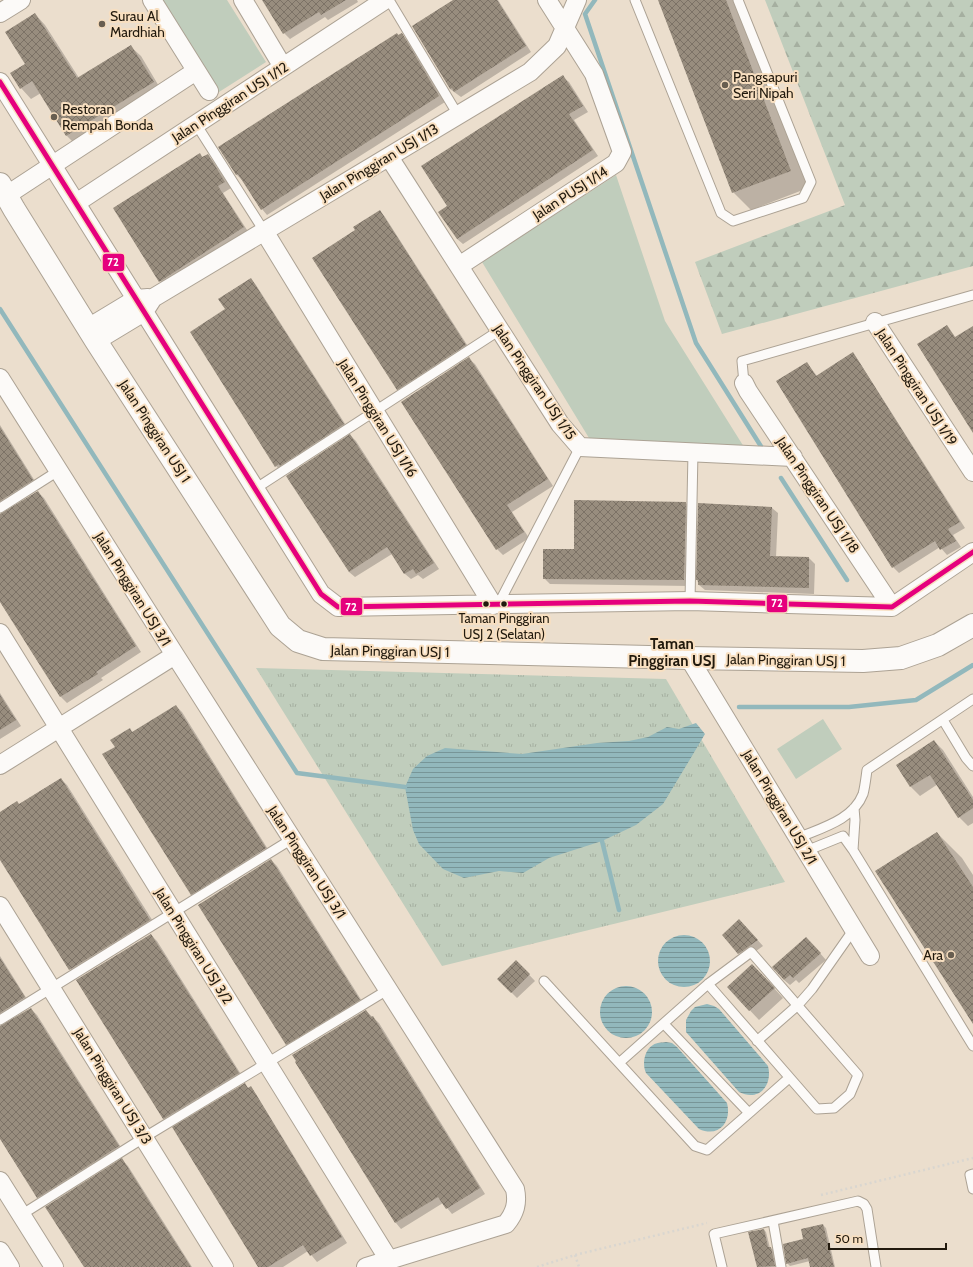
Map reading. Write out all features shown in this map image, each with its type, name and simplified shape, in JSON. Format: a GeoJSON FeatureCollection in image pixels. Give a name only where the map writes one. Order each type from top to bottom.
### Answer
{"type":"FeatureCollection","features":[{"type":"Feature","properties":{"kind":"street"},"geometry":{"type":"LineString","coordinates":[[0,13],[21,0]]}},
{"type":"Feature","properties":{"kind":"street"},"geometry":{"type":"LineString","coordinates":[[152,0],[209,91]]}},
{"type":"Feature","properties":{"kind":"street"},"geometry":{"type":"LineString","coordinates":[[243,0],[284,67]]}},
{"type":"Feature","properties":{"kind":"street","name":"Jalan Pinggiran USJ 1/12"},"geometry":{"type":"LineString","coordinates":[[76,203],[385,0]]}},
{"type":"Feature","properties":{"kind":"street","name":"Jalan PUSJ 1/14"},"geometry":{"type":"LineString","coordinates":[[459,266],[616,163],[622,152],[594,74],[547,0]]}},
{"type":"Feature","properties":{"kind":"street","name":"Jalan Pinggiran USJ 1/13"},"geometry":{"type":"LineString","coordinates":[[92,334],[530,72],[557,46],[578,0]]}},
{"type":"Feature","properties":{"kind":"street"},"geometry":{"type":"LineString","coordinates":[[5,202],[52,165],[196,71]]}},
{"type":"Feature","properties":{"kind":"street"},"geometry":{"type":"LineString","coordinates":[[0,82],[76,203],[144,303],[255,489],[321,594],[338,607],[690,601],[892,607],[973,552]]}},
{"type":"Feature","properties":{"kind":"street","name":"Jalan Pinggiran USJ 1/15"},"geometry":{"type":"LineString","coordinates":[[389,156],[560,424],[580,447],[793,457]]}},
{"type":"Feature","properties":{"kind":"street","name":"Jalan Pinggiran USJ 1"},"geometry":{"type":"LineString","coordinates":[[5,202],[280,626],[298,641],[323,649],[864,661],[901,658],[938,645],[973,625]]}},
{"type":"Feature","properties":{"kind":"street","name":"Jalan Pinggiran USJ 1/16"},"geometry":{"type":"LineString","coordinates":[[264,231],[374,412],[496,605]]}},
{"type":"Feature","properties":{"kind":"street","name":"Jalan Pinggiran USJ 1/19"},"geometry":{"type":"LineString","coordinates":[[875,322],[973,472]]}},
{"type":"Feature","properties":{"kind":"street","name":"Jalan Pinggiran USJ 3/1"},"geometry":{"type":"LineString","coordinates":[[0,378],[515,1189],[517,1198],[515,1210],[506,1224],[366,1267]]}},
{"type":"Feature","properties":{"kind":"street","name":"Jalan Pinggiran USJ 1/18"},"geometry":{"type":"LineString","coordinates":[[744,383],[892,607]]}},
{"type":"Feature","properties":{"kind":"street","name":"Jalan Pinggiran USJ 3/2"},"geometry":{"type":"LineString","coordinates":[[0,633],[389,1260]]}},
{"type":"Feature","properties":{"kind":"street"},"geometry":{"type":"LineString","coordinates":[[0,765],[175,655]]}},
{"type":"Feature","properties":{"kind":"street","name":"Jalan Pinggiran USJ 2/1"},"geometry":{"type":"LineString","coordinates":[[689,658],[870,956]]}},
{"type":"Feature","properties":{"kind":"street","name":"Jalan Pinggiran USJ 3/3"},"geometry":{"type":"LineString","coordinates":[[0,906],[145,1137],[224,1267]]}},
{"type":"Feature","properties":{"kind":"street"},"geometry":{"type":"LineString","coordinates":[[0,1181],[54,1267]]}},
{"type":"Feature","properties":{"kind":"street"},"geometry":{"type":"LineString","coordinates":[[0,1251],[10,1267]]}},
{"type":"Feature","properties":{"kind":"lane"},"geometry":{"type":"LineString","coordinates":[[389,0],[458,115]]}},
{"type":"Feature","properties":{"kind":"lane"},"geometry":{"type":"LineString","coordinates":[[635,0],[721,213],[733,221],[802,198],[811,182],[738,0]]}},
{"type":"Feature","properties":{"kind":"lane"},"geometry":{"type":"LineString","coordinates":[[196,124],[264,231]]}},
{"type":"Feature","properties":{"kind":"lane"},"geometry":{"type":"LineString","coordinates":[[744,383],[742,361],[973,295]]}},
{"type":"Feature","properties":{"kind":"lane"},"geometry":{"type":"LineString","coordinates":[[255,489],[500,330]]}},
{"type":"Feature","properties":{"kind":"lane"},"geometry":{"type":"LineString","coordinates":[[496,605],[580,447]]}},
{"type":"Feature","properties":{"kind":"lane"},"geometry":{"type":"LineString","coordinates":[[690,601],[692,452]]}},
{"type":"Feature","properties":{"kind":"lane"},"geometry":{"type":"LineString","coordinates":[[0,508],[58,471]]}},
{"type":"Feature","properties":{"kind":"lane"},"geometry":{"type":"LineString","coordinates":[[802,844],[842,819],[854,808],[862,794],[867,770],[973,699]]}},
{"type":"Feature","properties":{"kind":"lane"},"geometry":{"type":"LineString","coordinates":[[943,720],[966,758],[973,766]]}},
{"type":"Feature","properties":{"kind":"lane"},"geometry":{"type":"LineString","coordinates":[[853,850],[855,820],[854,808]]}},
{"type":"Feature","properties":{"kind":"lane"},"geometry":{"type":"LineString","coordinates":[[802,844],[843,836],[973,1046]]}},
{"type":"Feature","properties":{"kind":"lane"},"geometry":{"type":"LineString","coordinates":[[0,1020],[292,839]]}},
{"type":"Feature","properties":{"kind":"lane"},"geometry":{"type":"LineString","coordinates":[[757,1041],[798,1005],[812,989],[854,929]]}},
{"type":"Feature","properties":{"kind":"lane"},"geometry":{"type":"LineString","coordinates":[[619,1063],[708,984],[751,952],[858,1075],[850,1094],[834,1108],[818,1109],[789,1078],[708,984]]}},
{"type":"Feature","properties":{"kind":"lane"},"geometry":{"type":"LineString","coordinates":[[544,982],[695,1146],[707,1150],[789,1078]]}},
{"type":"Feature","properties":{"kind":"lane"},"geometry":{"type":"LineString","coordinates":[[21,1215],[145,1137],[389,989]]}},
{"type":"Feature","properties":{"kind":"lane"},"geometry":{"type":"LineString","coordinates":[[664,1024],[749,1113]]}},
{"type":"Feature","properties":{"kind":"lane"},"geometry":{"type":"LineString","coordinates":[[973,1174],[970,1175],[973,1189]]}},
{"type":"Feature","properties":{"kind":"lane"},"geometry":{"type":"LineString","coordinates":[[722,1267],[714,1234],[858,1201],[864,1204],[867,1209],[876,1267]]}},
{"type":"Feature","properties":{"kind":"lane"},"geometry":{"type":"LineString","coordinates":[[773,1221],[781,1267]]}},
{"type":"Feature","properties":{"kind":"path"},"geometry":{"type":"LineString","coordinates":[[575,1255],[579,1267]]}},
{"type":"Feature","properties":{"kind":"green space"},"geometry":{"type":"Polygon","coordinates":[[[161,0],[227,0],[266,62],[219,92],[161,0]]]}},
{"type":"Feature","properties":{"kind":"green space"},"geometry":{"type":"Polygon","coordinates":[[[765,0],[973,0],[973,266],[722,334],[695,262],[845,205],[765,0]]]}},
{"type":"Feature","properties":{"kind":"green space"},"geometry":{"type":"Polygon","coordinates":[[[616,175],[665,321],[744,447],[589,438],[482,262],[616,175]]]}},
{"type":"Feature","properties":{"kind":"green space"},"geometry":{"type":"Polygon","coordinates":[[[256,668],[666,679],[785,882],[442,966],[256,668]]]}},
{"type":"Feature","properties":{"kind":"green space"},"geometry":{"type":"Polygon","coordinates":[[[823,719],[842,749],[796,779],[777,749],[823,719]]]}},
{"type":"Feature","properties":{"kind":"water"},"geometry":{"type":"Polygon","coordinates":[[[696,723],[705,734],[663,804],[636,825],[602,841],[549,858],[523,873],[499,871],[464,878],[443,869],[419,844],[413,830],[405,787],[413,769],[427,756],[445,748],[522,754],[597,743],[629,741],[648,737],[667,727],[679,729],[696,723]]]}},
{"type":"Feature","properties":{"kind":"water"},"geometry":{"type":"Polygon","coordinates":[[[679,935],[689,935],[703,942],[710,956],[710,966],[703,980],[689,987],[679,987],[669,983],[662,976],[658,966],[658,956],[662,946],[669,939],[679,935]]]}},
{"type":"Feature","properties":{"kind":"water"},"geometry":{"type":"Polygon","coordinates":[[[621,986],[631,986],[645,993],[652,1007],[652,1017],[645,1031],[631,1038],[621,1038],[611,1034],[604,1027],[600,1017],[600,1007],[604,997],[611,990],[621,986]]]}},
{"type":"Feature","properties":{"kind":"water"},"geometry":{"type":"Polygon","coordinates":[[[707,1004],[719,1009],[768,1066],[768,1079],[763,1090],[753,1095],[746,1095],[739,1092],[686,1032],[686,1020],[691,1011],[695,1007],[707,1004]]]}},
{"type":"Feature","properties":{"kind":"water"},"geometry":{"type":"Polygon","coordinates":[[[666,1042],[672,1043],[677,1047],[727,1103],[728,1116],[726,1122],[718,1130],[706,1131],[699,1129],[646,1073],[644,1062],[648,1050],[655,1044],[666,1042]]]}},
{"type":"Feature","properties":{"kind":"building"},"geometry":{"type":"Polygon","coordinates":[[[262,0],[346,0],[321,15],[319,12],[283,34],[262,0]]]}},
{"type":"Feature","properties":{"kind":"building"},"geometry":{"type":"Polygon","coordinates":[[[453,0],[497,0],[526,46],[454,92],[452,88],[450,89],[412,26],[453,0]]]}},
{"type":"Feature","properties":{"kind":"building","name":"Pangsapuri Seri Nipah"},"geometry":{"type":"Polygon","coordinates":[[[658,0],[726,0],[791,171],[732,193],[658,0]]]}},
{"type":"Feature","properties":{"kind":"building"},"geometry":{"type":"Polygon","coordinates":[[[35,13],[77,78],[131,45],[154,82],[66,136],[32,81],[20,89],[10,73],[25,64],[5,32],[35,13]]]}},
{"type":"Feature","properties":{"kind":"building"},"geometry":{"type":"Polygon","coordinates":[[[397,33],[398,35],[402,33],[439,96],[261,210],[238,174],[236,175],[218,147],[397,33]]]}},
{"type":"Feature","properties":{"kind":"building"},"geometry":{"type":"Polygon","coordinates":[[[563,75],[583,106],[569,114],[593,150],[457,239],[438,212],[447,206],[421,166],[563,75]]]}},
{"type":"Feature","properties":{"kind":"building"},"geometry":{"type":"Polygon","coordinates":[[[200,153],[202,157],[208,154],[225,182],[218,186],[244,227],[159,282],[113,208],[200,153]]]}},
{"type":"Feature","properties":{"kind":"building"},"geometry":{"type":"Polygon","coordinates":[[[380,210],[466,345],[397,390],[312,258],[355,230],[353,227],[380,210]]]}},
{"type":"Feature","properties":{"kind":"building"},"geometry":{"type":"Polygon","coordinates":[[[251,278],[344,424],[280,466],[279,464],[275,467],[190,332],[225,309],[218,299],[251,278]]]}},
{"type":"Feature","properties":{"kind":"building"},"geometry":{"type":"Polygon","coordinates":[[[947,325],[955,337],[973,326],[973,433],[917,344],[947,325]]]}},
{"type":"Feature","properties":{"kind":"building"},"geometry":{"type":"Polygon","coordinates":[[[853,352],[960,522],[948,529],[956,541],[940,550],[935,541],[892,568],[776,381],[807,362],[816,376],[853,352]]]}},
{"type":"Feature","properties":{"kind":"building"},"geometry":{"type":"Polygon","coordinates":[[[469,357],[548,479],[507,505],[524,532],[496,550],[401,402],[469,357]]]}},
{"type":"Feature","properties":{"kind":"building"},"geometry":{"type":"Polygon","coordinates":[[[0,427],[33,480],[0,501],[0,427]]]}},
{"type":"Feature","properties":{"kind":"building"},"geometry":{"type":"Polygon","coordinates":[[[350,434],[434,563],[416,574],[413,569],[404,574],[387,547],[349,572],[286,476],[350,434]]]}},
{"type":"Feature","properties":{"kind":"building"},"geometry":{"type":"Polygon","coordinates":[[[38,491],[136,646],[96,672],[98,674],[60,697],[0,602],[0,514],[38,491]]]}},
{"type":"Feature","properties":{"kind":"building"},"geometry":{"type":"Polygon","coordinates":[[[574,500],[686,502],[684,580],[543,579],[543,549],[574,549],[574,500]]]}},
{"type":"Feature","properties":{"kind":"building"},"geometry":{"type":"Polygon","coordinates":[[[698,503],[772,507],[770,556],[809,557],[809,588],[698,585],[698,580],[696,580],[698,503]]]}},
{"type":"Feature","properties":{"kind":"building"},"geometry":{"type":"Polygon","coordinates":[[[0,695],[16,720],[0,730],[0,695]]]}},
{"type":"Feature","properties":{"kind":"building"},"geometry":{"type":"Polygon","coordinates":[[[176,705],[266,848],[191,895],[102,754],[115,747],[110,740],[130,728],[132,732],[176,705]]]}},
{"type":"Feature","properties":{"kind":"building"},"geometry":{"type":"Polygon","coordinates":[[[934,740],[973,800],[973,808],[958,818],[930,775],[910,787],[896,765],[934,740]]]}},
{"type":"Feature","properties":{"kind":"building"},"geometry":{"type":"Polygon","coordinates":[[[61,778],[150,920],[69,970],[0,860],[0,812],[17,801],[19,804],[61,778]]]}},
{"type":"Feature","properties":{"kind":"building","name":"Ara"},"geometry":{"type":"Polygon","coordinates":[[[937,832],[973,887],[973,1024],[875,871],[937,832]]]}},
{"type":"Feature","properties":{"kind":"building"},"geometry":{"type":"Polygon","coordinates":[[[271,859],[360,1000],[286,1045],[198,905],[271,859]]]}},
{"type":"Feature","properties":{"kind":"building"},"geometry":{"type":"Polygon","coordinates":[[[739,919],[758,940],[738,954],[722,935],[739,919]]]}},
{"type":"Feature","properties":{"kind":"building"},"geometry":{"type":"Polygon","coordinates":[[[151,934],[239,1073],[163,1119],[76,980],[151,934]]]}},
{"type":"Feature","properties":{"kind":"building"},"geometry":{"type":"Polygon","coordinates":[[[806,937],[821,953],[793,978],[790,975],[784,980],[772,967],[806,937]]]}},
{"type":"Feature","properties":{"kind":"building"},"geometry":{"type":"Polygon","coordinates":[[[0,958],[25,997],[0,1013],[0,958]]]}},
{"type":"Feature","properties":{"kind":"building"},"geometry":{"type":"Polygon","coordinates":[[[516,960],[530,974],[511,993],[497,979],[516,960]]]}},
{"type":"Feature","properties":{"kind":"building"},"geometry":{"type":"Polygon","coordinates":[[[752,964],[775,988],[749,1011],[727,987],[752,964]]]}},
{"type":"Feature","properties":{"kind":"building"},"geometry":{"type":"Polygon","coordinates":[[[31,1008],[119,1146],[37,1198],[0,1139],[0,1026],[31,1008]]]}},
{"type":"Feature","properties":{"kind":"building"},"geometry":{"type":"Polygon","coordinates":[[[366,1010],[371,1017],[373,1016],[480,1188],[446,1209],[438,1197],[395,1223],[292,1055],[366,1010]]]}},
{"type":"Feature","properties":{"kind":"building"},"geometry":{"type":"Polygon","coordinates":[[[245,1083],[248,1088],[251,1086],[342,1237],[310,1256],[303,1245],[268,1267],[258,1267],[172,1127],[245,1083]]]}},
{"type":"Feature","properties":{"kind":"building"},"geometry":{"type":"Polygon","coordinates":[[[122,1158],[191,1267],[84,1267],[45,1207],[122,1158]]]}},
{"type":"Feature","properties":{"kind":"building"},"geometry":{"type":"Polygon","coordinates":[[[823,1224],[834,1267],[810,1267],[808,1258],[786,1264],[783,1244],[803,1239],[801,1229],[823,1224]]]}},
{"type":"Feature","properties":{"kind":"building"},"geometry":{"type":"Polygon","coordinates":[[[764,1229],[768,1247],[771,1247],[775,1266],[757,1267],[748,1232],[764,1229]]]}},
{"type":"Feature","properties":{"kind":"waterway"},"geometry":{"type":"LineString","coordinates":[[595,0],[585,14],[696,343],[762,448]]}},
{"type":"Feature","properties":{"kind":"waterway"},"geometry":{"type":"LineString","coordinates":[[0,309],[297,773],[405,787]]}},
{"type":"Feature","properties":{"kind":"waterway"},"geometry":{"type":"LineString","coordinates":[[781,478],[847,580]]}},
{"type":"Feature","properties":{"kind":"waterway"},"geometry":{"type":"LineString","coordinates":[[739,707],[849,707],[916,700],[973,665]]}},
{"type":"Feature","properties":{"kind":"waterway"},"geometry":{"type":"LineString","coordinates":[[602,841],[619,910]]}},
{"type":"Feature","properties":{"kind":"transit line","name":"72"},"geometry":{"type":"LineString","coordinates":[[0,82],[321,594],[338,607],[690,601],[892,607],[973,552]]}},
{"type":"Feature","properties":{"kind":"place","name":"Surau Al Mardhiah"},"geometry":{"type":"Point","coordinates":[102,24]}},
{"type":"Feature","properties":{"kind":"place","name":"Pangsapuri Seri Nipah"},"geometry":{"type":"Point","coordinates":[725,85]}},
{"type":"Feature","properties":{"kind":"place","name":"Restoran Rempah Bonda"},"geometry":{"type":"Point","coordinates":[54,117]}},
{"type":"Feature","properties":{"kind":"place","name":"Taman Pinggiran USJ 2 (Selatan)"},"geometry":{"type":"Point","coordinates":[504,604]}},
{"type":"Feature","properties":{"kind":"place","name":"Ara"},"geometry":{"type":"Point","coordinates":[951,955]}},
{"type":"Feature","properties":{"kind":"district","name":"Taman Pinggiran USJ"},"geometry":{"type":"Point","coordinates":[672,652]}}]}
